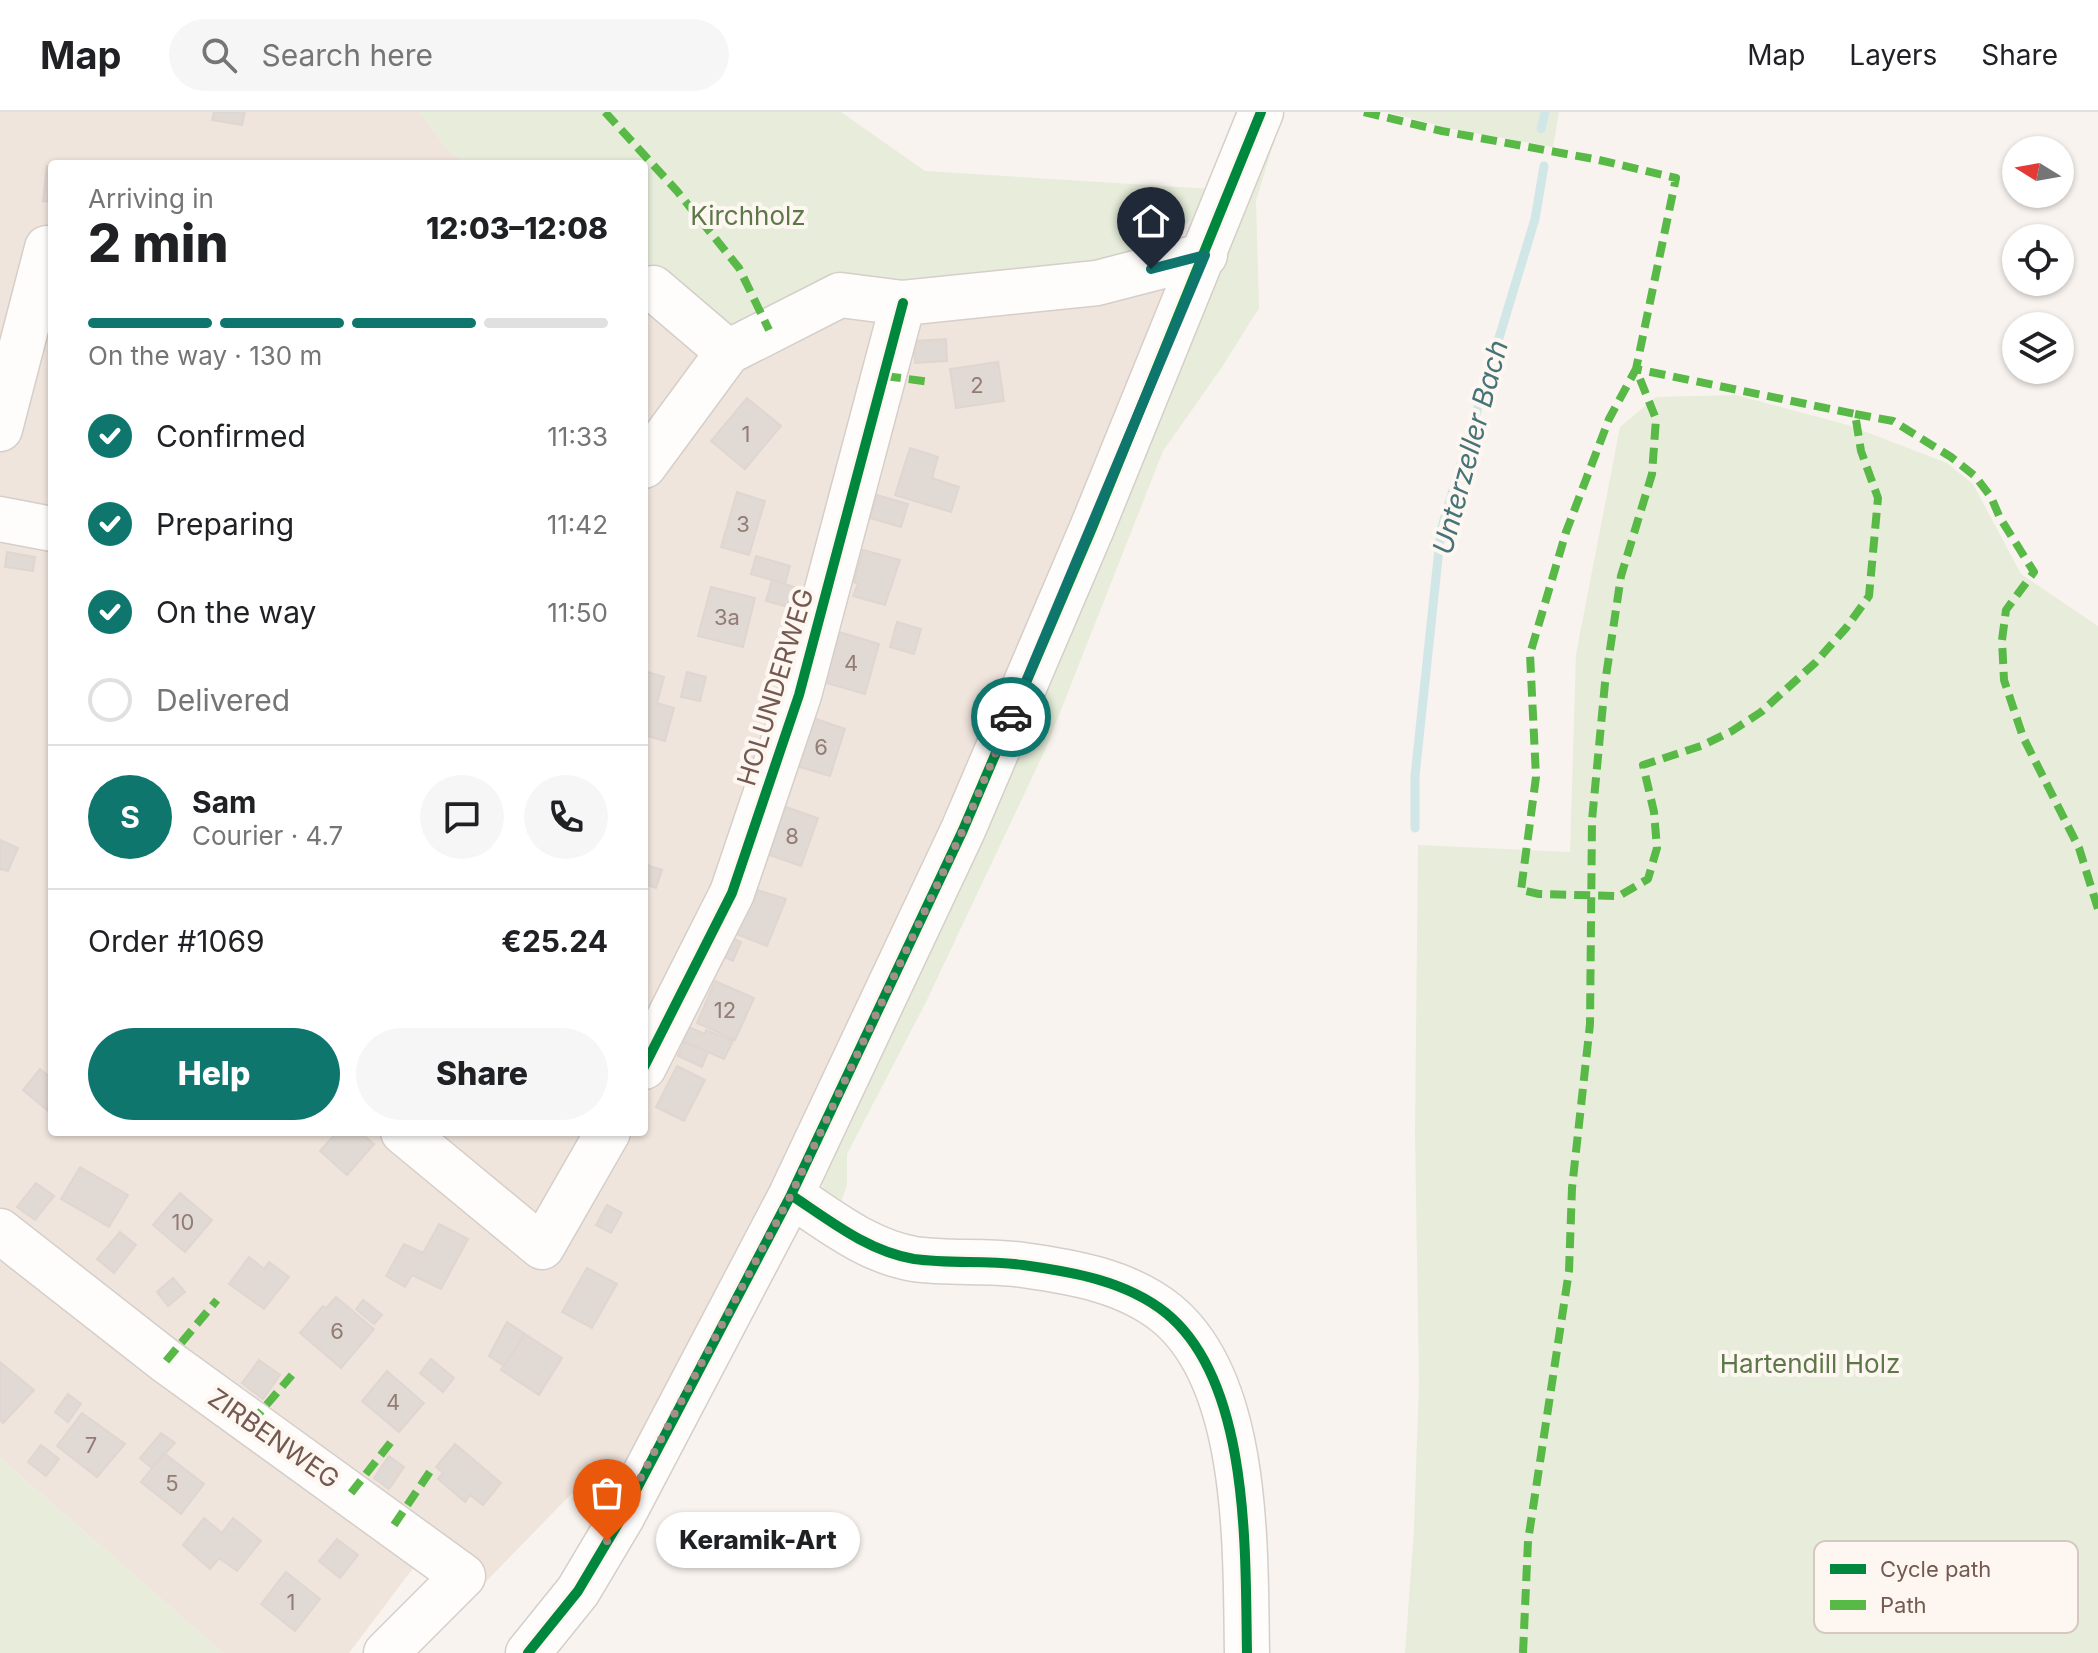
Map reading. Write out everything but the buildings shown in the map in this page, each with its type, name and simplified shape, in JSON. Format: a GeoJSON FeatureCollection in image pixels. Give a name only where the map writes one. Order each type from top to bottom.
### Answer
{"type":"FeatureCollection","features":[{"type":"Feature","properties":{"kind":"street"},"geometry":{"type":"LineString","coordinates":[[528,1653],[578,1591],[622,1517],[791,1195],[963,830],[1092,528],[1261,112]]}},
{"type":"Feature","properties":{"kind":"street"},"geometry":{"type":"LineString","coordinates":[[0,429],[48,248]]}},
{"type":"Feature","properties":{"kind":"street"},"geometry":{"type":"LineString","coordinates":[[648,461],[728,352],[840,295],[903,303],[1097,283],[1205,255]]}},
{"type":"Feature","properties":{"kind":"street"},"geometry":{"type":"LineString","coordinates":[[648,289],[653,288],[728,352]]}},
{"type":"Feature","properties":{"kind":"street","name":"HOLUNDERWEG"},"geometry":{"type":"LineString","coordinates":[[648,1059],[732,893],[799,695],[903,303]]}},
{"type":"Feature","properties":{"kind":"street"},"geometry":{"type":"LineString","coordinates":[[0,519],[48,528]]}},
{"type":"Feature","properties":{"kind":"street"},"geometry":{"type":"LineString","coordinates":[[408,1136],[542,1247],[606,1136]]}},
{"type":"Feature","properties":{"kind":"street"},"geometry":{"type":"LineString","coordinates":[[791,1195],[868,1245],[892,1254],[916,1259],[996,1262],[1095,1277],[1143,1298],[1166,1313],[1186,1334],[1205,1362],[1222,1398],[1230,1431],[1240,1511],[1247,1653]]}},
{"type":"Feature","properties":{"kind":"street","name":"ZIRBENWEG"},"geometry":{"type":"LineString","coordinates":[[0,1231],[166,1361],[463,1576],[386,1653]]}},
{"type":"Feature","properties":{"kind":"shaded area"},"geometry":{"type":"Polygon","coordinates":[[[0,112],[420,112],[448,150],[463,160],[48,160],[48,1136],[648,1136],[648,282],[840,295],[1202,261],[622,1517],[579,1486],[469,1599],[417,1563],[349,1653],[223,1653],[0,1458],[0,112]]]}},
{"type":"Feature","properties":{"kind":"green space","name":"Kirchholz"},"geometry":{"type":"Polygon","coordinates":[[[420,112],[841,112],[925,171],[1211,189],[1192,220],[1158,245],[1080,274],[901,292],[728,342],[648,285],[648,160],[463,160],[448,150],[420,112]]]}},
{"type":"Feature","properties":{"kind":"green space"},"geometry":{"type":"Polygon","coordinates":[[[1274,112],[1283,112],[1256,201],[1259,308],[1163,451],[1046,748],[926,1002],[847,1154],[847,1184],[837,1215],[822,1191],[824,1157],[1274,112]]]}},
{"type":"Feature","properties":{"kind":"green space"},"geometry":{"type":"Polygon","coordinates":[[[1387,112],[1559,112],[1553,147],[1452,129],[1387,112]]]}},
{"type":"Feature","properties":{"kind":"green space","name":"Hartendill Holz"},"geometry":{"type":"Polygon","coordinates":[[[1736,395],[1848,425],[1947,463],[1973,484],[2021,574],[2098,626],[2098,1653],[1405,1653],[1414,1529],[1419,1382],[1415,1133],[1418,845],[1570,852],[1576,654],[1620,427],[1656,397],[1736,395]]]}},
{"type":"Feature","properties":{"kind":"green space"},"geometry":{"type":"Polygon","coordinates":[[[0,1458],[223,1653],[0,1653],[0,1458]]]}},
{"type":"Feature","properties":{"kind":"waterway","name":"Unterzeller Bach"},"geometry":{"type":"LineString","coordinates":[[1541,129],[1545,112]]}},
{"type":"Feature","properties":{"kind":"waterway","name":"Unterzeller Bach"},"geometry":{"type":"LineString","coordinates":[[1415,828],[1415,776],[1441,530],[1535,219],[1544,166]]}},
{"type":"Feature","properties":{"kind":"marked path"},"geometry":{"type":"LineString","coordinates":[[605,112],[677,191],[739,268],[769,330]]}},
{"type":"Feature","properties":{"kind":"marked path"},"geometry":{"type":"LineString","coordinates":[[1364,112],[1442,131],[1599,160],[1676,178],[1636,369],[1855,414],[1861,451],[1878,498],[1869,596],[1846,628],[1815,663],[1761,712],[1701,746],[1643,765],[1654,812],[1657,848],[1648,879],[1619,896],[1539,894],[1521,890],[1536,777],[1530,654],[1566,532],[1609,419],[1636,369]]}},
{"type":"Feature","properties":{"kind":"marked path"},"geometry":{"type":"LineString","coordinates":[[1523,1653],[1528,1541],[1569,1271],[1572,1188],[1590,1024],[1592,820],[1605,683],[1621,576],[1652,474],[1656,419],[1636,369]]}},
{"type":"Feature","properties":{"kind":"marked path"},"geometry":{"type":"LineString","coordinates":[[885,376],[931,382]]}},
{"type":"Feature","properties":{"kind":"marked path"},"geometry":{"type":"LineString","coordinates":[[1855,414],[1893,421],[1951,457],[1975,476],[1991,497],[2000,518],[2034,572],[2006,610],[2002,640],[2004,680],[2023,737],[2079,848],[2098,909]]}},
{"type":"Feature","properties":{"kind":"marked path"},"geometry":{"type":"LineString","coordinates":[[166,1361],[217,1300]]}},
{"type":"Feature","properties":{"kind":"marked path"},"geometry":{"type":"LineString","coordinates":[[251,1423],[292,1375]]}},
{"type":"Feature","properties":{"kind":"marked path"},"geometry":{"type":"LineString","coordinates":[[351,1493],[391,1442]]}},
{"type":"Feature","properties":{"kind":"marked path"},"geometry":{"type":"LineString","coordinates":[[394,1525],[431,1470]]}},
{"type":"Feature","properties":{"kind":"cycle path"},"geometry":{"type":"LineString","coordinates":[[528,1653],[578,1591],[622,1517],[791,1195],[963,830],[1092,528],[1261,112]]}},
{"type":"Feature","properties":{"kind":"cycle path"},"geometry":{"type":"LineString","coordinates":[[648,1059],[732,893],[799,695],[903,303]]}},
{"type":"Feature","properties":{"kind":"cycle path"},"geometry":{"type":"LineString","coordinates":[[791,1195],[864,1242],[897,1255],[914,1259],[1009,1264],[1080,1275],[1134,1293],[1166,1313],[1194,1343],[1214,1381],[1228,1425],[1238,1471],[1243,1520],[1247,1653]]}},
{"type":"Feature","properties":{"kind":"way so far"},"geometry":{"type":"LineString","coordinates":[[607,1541],[791,1195],[963,830],[1011,717]]}},
{"type":"Feature","properties":{"kind":"place","name":"Keramik-Art"},"geometry":{"type":"Point","coordinates":[607,1541]}},
{"type":"Feature","properties":{"kind":"route"},"geometry":{"type":"LineString","coordinates":[[1011,717],[1205,255],[1151,269]]}}]}
